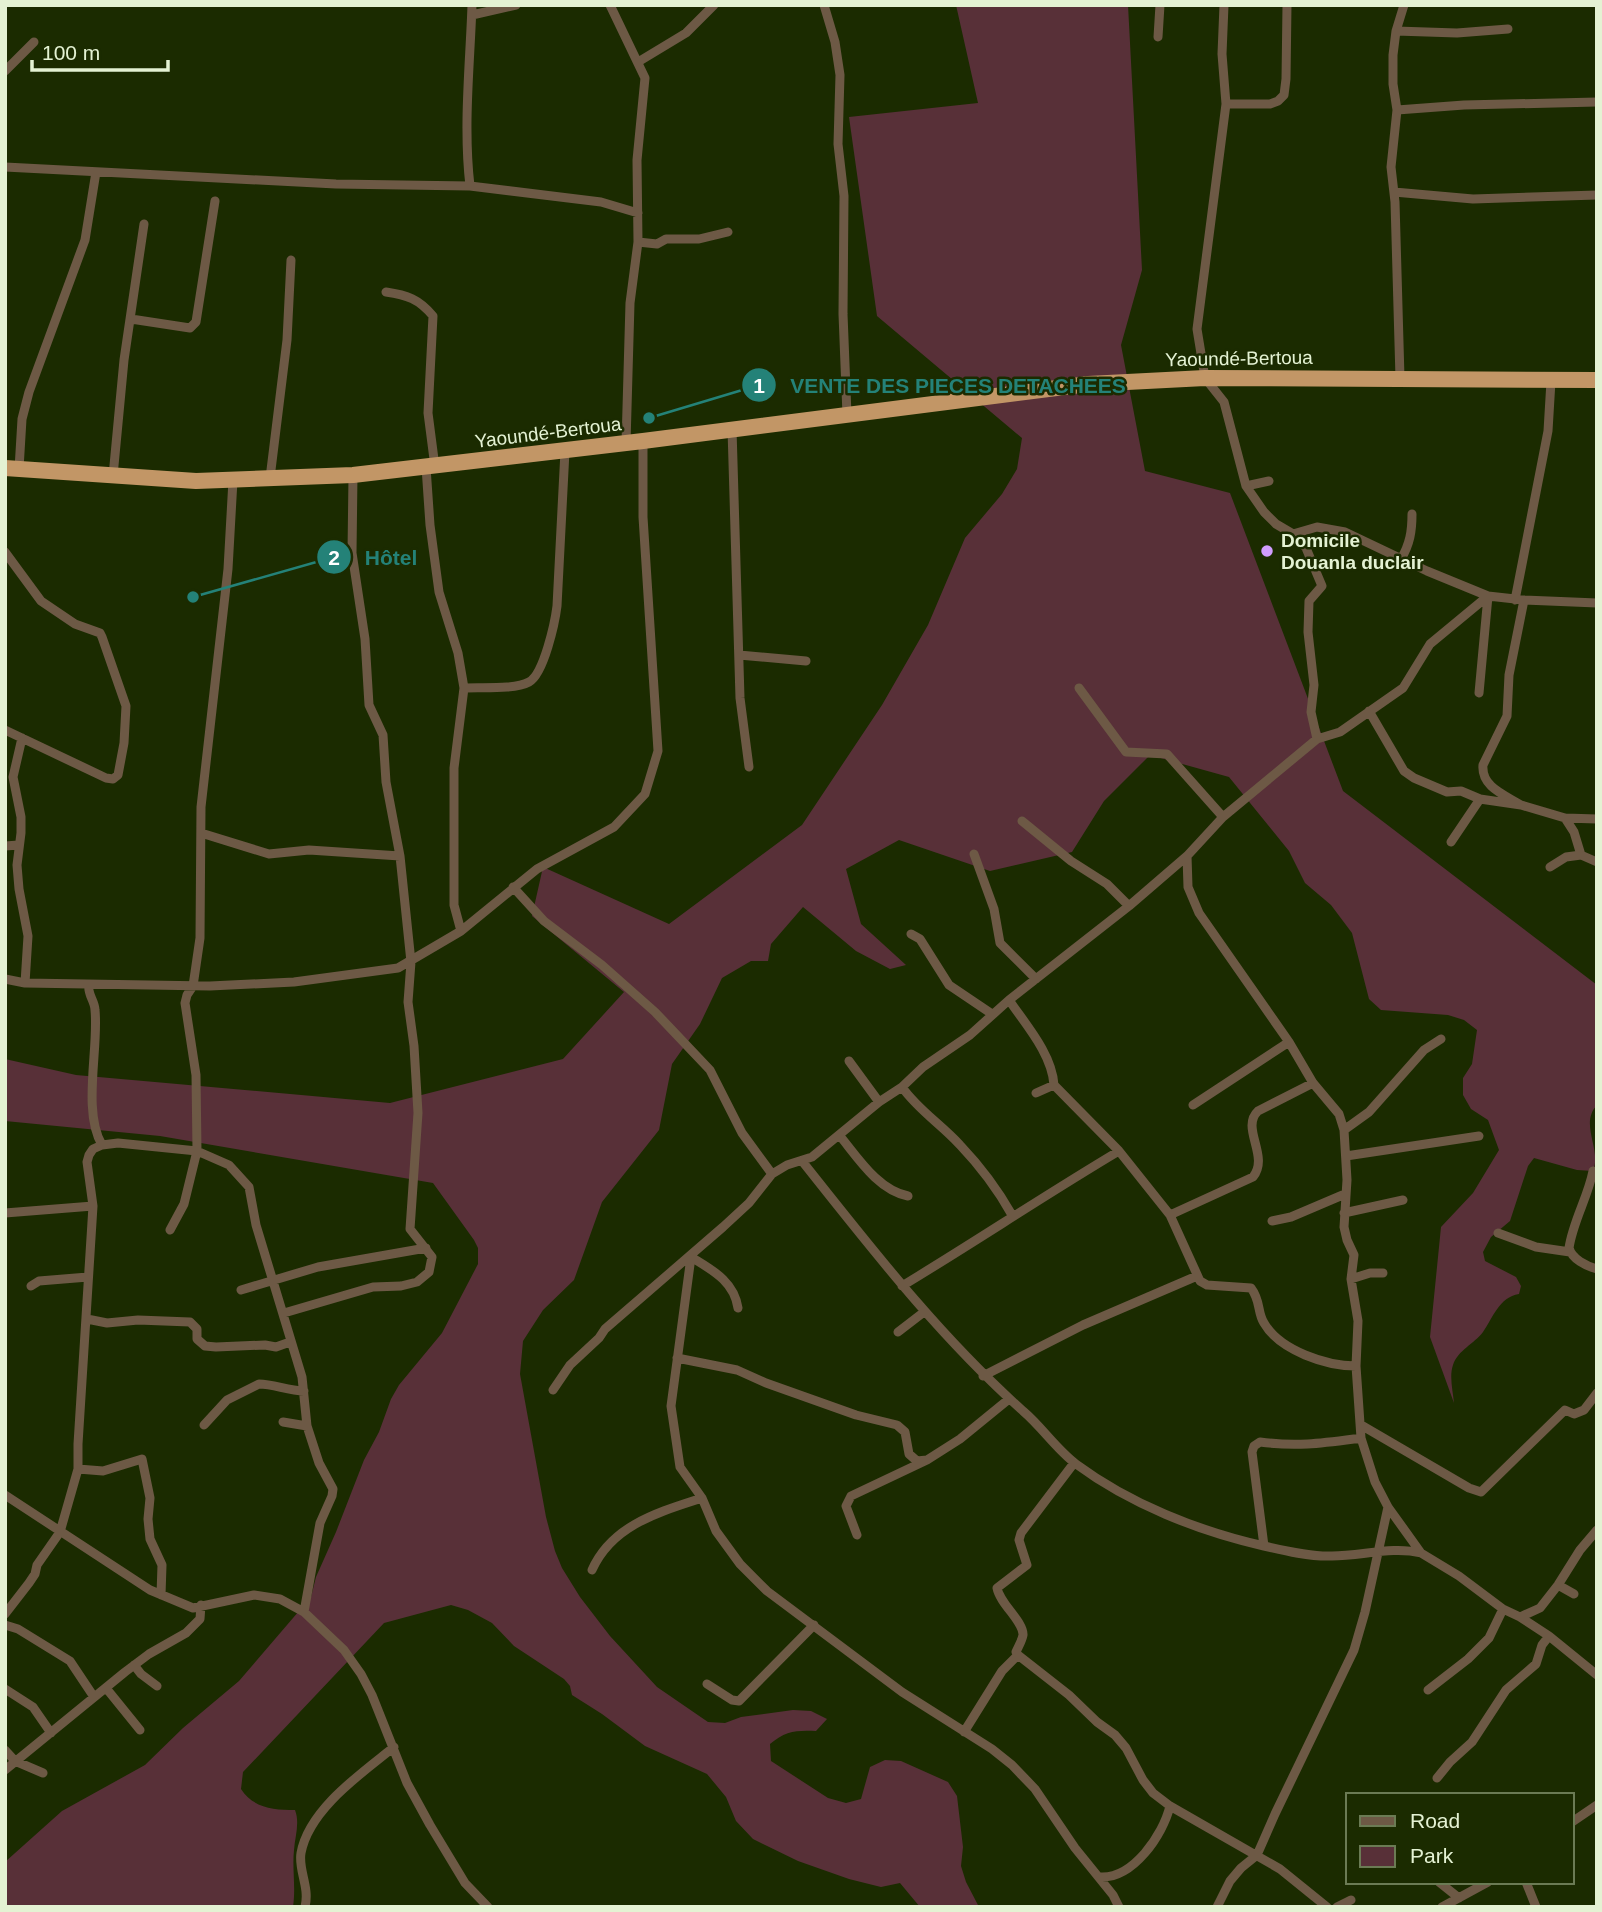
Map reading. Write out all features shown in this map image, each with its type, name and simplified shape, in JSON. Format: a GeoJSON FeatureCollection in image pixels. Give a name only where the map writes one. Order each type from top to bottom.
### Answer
{"type":"FeatureCollection","features":[{"type":"Feature","properties":{"kind":"highway","name":"Yaoundé-Bertoua"},"geometry":{"type":"LineString","coordinates":[[12,468],[197,481],[353,475],[565,451],[1088,384],[1205,378],[1597,380]]}},
{"type":"Feature","properties":{"kind":"street"},"geometry":{"type":"LineString","coordinates":[[470,186],[467,160],[472,10],[516,5]]}},
{"type":"Feature","properties":{"kind":"street"},"geometry":{"type":"LineString","coordinates":[[610,5],[645,78],[637,160],[638,242],[630,303],[626,443]]}},
{"type":"Feature","properties":{"kind":"street"},"geometry":{"type":"LineString","coordinates":[[638,62],[685,33],[714,5]]}},
{"type":"Feature","properties":{"kind":"street"},"geometry":{"type":"LineString","coordinates":[[824,5],[835,42],[840,75],[838,144],[844,196],[843,314],[847,415]]}},
{"type":"Feature","properties":{"kind":"street"},"geometry":{"type":"LineString","coordinates":[[1158,37],[1160,5]]}},
{"type":"Feature","properties":{"kind":"street"},"geometry":{"type":"LineString","coordinates":[[1224,5],[1222,54],[1226,104],[1197,329],[1205,378],[1224,402],[1246,486],[1264,512],[1276,524],[1293,534],[1306,548],[1322,586],[1309,601],[1308,632],[1314,685],[1311,712],[1317,739]]}},
{"type":"Feature","properties":{"kind":"street"},"geometry":{"type":"LineString","coordinates":[[1226,104],[1270,104],[1284,95],[1287,5]]}},
{"type":"Feature","properties":{"kind":"street"},"geometry":{"type":"LineString","coordinates":[[1400,378],[1391,167],[1397,110],[1393,74],[1396,31],[1404,5]]}},
{"type":"Feature","properties":{"kind":"street"},"geometry":{"type":"LineString","coordinates":[[1396,31],[1457,33],[1508,29]]}},
{"type":"Feature","properties":{"kind":"street"},"geometry":{"type":"LineString","coordinates":[[5,71],[34,42]]}},
{"type":"Feature","properties":{"kind":"street"},"geometry":{"type":"LineString","coordinates":[[1397,110],[1464,105],[1597,102]]}},
{"type":"Feature","properties":{"kind":"street"},"geometry":{"type":"LineString","coordinates":[[5,167],[337,184],[470,186],[601,202],[638,213]]}},
{"type":"Feature","properties":{"kind":"street"},"geometry":{"type":"LineString","coordinates":[[12,468],[29,392],[86,240],[96,172]]}},
{"type":"Feature","properties":{"kind":"street"},"geometry":{"type":"LineString","coordinates":[[1394,192],[1473,198],[1597,195]]}},
{"type":"Feature","properties":{"kind":"street"},"geometry":{"type":"LineString","coordinates":[[131,319],[190,328],[194,326],[199,309],[215,201]]}},
{"type":"Feature","properties":{"kind":"street"},"geometry":{"type":"LineString","coordinates":[[113,477],[124,359],[144,224]]}},
{"type":"Feature","properties":{"kind":"street"},"geometry":{"type":"LineString","coordinates":[[638,242],[657,244],[666,239],[698,239],[728,232]]}},
{"type":"Feature","properties":{"kind":"street"},"geometry":{"type":"LineString","coordinates":[[271,478],[288,340],[290,260]]}},
{"type":"Feature","properties":{"kind":"street"},"geometry":{"type":"LineString","coordinates":[[386,292],[409,295],[433,316],[428,412],[430,525],[439,592],[458,653],[464,688],[454,768],[454,905],[461,931]]}},
{"type":"Feature","properties":{"kind":"street"},"geometry":{"type":"LineString","coordinates":[[1521,805],[1493,788],[1482,772],[1507,716],[1509,675],[1548,431],[1551,381]]}},
{"type":"Feature","properties":{"kind":"street"},"geometry":{"type":"LineString","coordinates":[[732,429],[740,698],[748,767]]}},
{"type":"Feature","properties":{"kind":"street"},"geometry":{"type":"LineString","coordinates":[[5,979],[25,983],[193,986],[305,981],[382,972],[411,962],[461,931],[537,869],[614,827],[645,793],[658,751],[643,517],[643,441]]}},
{"type":"Feature","properties":{"kind":"street"},"geometry":{"type":"LineString","coordinates":[[464,688],[508,686],[528,682],[536,675],[555,623],[565,451]]}},
{"type":"Feature","properties":{"kind":"street"},"geometry":{"type":"LineString","coordinates":[[284,1313],[373,1287],[401,1286],[417,1282],[429,1272],[432,1257],[410,1229],[418,1113],[408,1002],[411,962],[383,735],[369,705],[365,639],[352,553],[353,475]]}},
{"type":"Feature","properties":{"kind":"street"},"geometry":{"type":"LineString","coordinates":[[170,1230],[184,1204],[197,1151],[197,1076],[185,1003],[193,986],[200,938],[201,807],[228,569],[233,480]]}},
{"type":"Feature","properties":{"kind":"street"},"geometry":{"type":"LineString","coordinates":[[1246,486],[1269,481]]}},
{"type":"Feature","properties":{"kind":"street"},"geometry":{"type":"LineString","coordinates":[[1401,559],[1412,535],[1412,514]]}},
{"type":"Feature","properties":{"kind":"street"},"geometry":{"type":"LineString","coordinates":[[1293,534],[1317,527],[1345,532],[1488,596],[1597,603]]}},
{"type":"Feature","properties":{"kind":"street"},"geometry":{"type":"LineString","coordinates":[[5,552],[41,601],[75,624],[100,634],[126,706],[118,775],[113,779],[106,778],[5,730]]}},
{"type":"Feature","properties":{"kind":"street"},"geometry":{"type":"LineString","coordinates":[[1479,693],[1488,596]]}},
{"type":"Feature","properties":{"kind":"street"},"geometry":{"type":"LineString","coordinates":[[553,1390],[570,1365],[605,1329],[691,1257],[749,1203],[772,1174],[787,1165],[812,1157],[879,1102],[902,1087],[923,1067],[970,1035],[1009,1000],[1129,906],[1187,856],[1223,817],[1317,739],[1340,732],[1403,688],[1430,644],[1488,596]]}},
{"type":"Feature","properties":{"kind":"street"},"geometry":{"type":"LineString","coordinates":[[739,655],[806,661]]}},
{"type":"Feature","properties":{"kind":"street"},"geometry":{"type":"LineString","coordinates":[[1079,688],[1126,752],[1167,754],[1223,817]]}},
{"type":"Feature","properties":{"kind":"street"},"geometry":{"type":"LineString","coordinates":[[1368,711],[1404,771],[1414,778],[1447,793],[1461,791],[1480,799],[1521,805],[1565,818],[1597,819]]}},
{"type":"Feature","properties":{"kind":"street"},"geometry":{"type":"LineString","coordinates":[[22,738],[9,778],[21,817],[17,865],[28,936],[25,983]]}},
{"type":"Feature","properties":{"kind":"street"},"geometry":{"type":"LineString","coordinates":[[1451,842],[1480,799]]}},
{"type":"Feature","properties":{"kind":"street"},"geometry":{"type":"LineString","coordinates":[[1565,818],[1574,832],[1581,855]]}},
{"type":"Feature","properties":{"kind":"street"},"geometry":{"type":"LineString","coordinates":[[1022,821],[1071,861],[1107,884],[1129,906]]}},
{"type":"Feature","properties":{"kind":"street"},"geometry":{"type":"LineString","coordinates":[[201,834],[269,854],[309,850],[400,856]]}},
{"type":"Feature","properties":{"kind":"street"},"geometry":{"type":"LineString","coordinates":[[5,846],[19,845]]}},
{"type":"Feature","properties":{"kind":"street"},"geometry":{"type":"LineString","coordinates":[[974,854],[994,909],[999,943],[1036,979]]}},
{"type":"Feature","properties":{"kind":"street"},"geometry":{"type":"LineString","coordinates":[[1550,867],[1566,857],[1581,855],[1597,862]]}},
{"type":"Feature","properties":{"kind":"street"},"geometry":{"type":"LineString","coordinates":[[1187,856],[1188,887],[1199,914],[1289,1042],[1313,1083],[1339,1114],[1344,1130],[1346,1156],[1344,1213],[1347,1241],[1354,1255],[1351,1279],[1358,1321],[1356,1366],[1361,1437],[1375,1482],[1388,1507],[1422,1553]]}},
{"type":"Feature","properties":{"kind":"street"},"geometry":{"type":"LineString","coordinates":[[513,887],[544,921],[603,965],[647,1004],[710,1070],[742,1133],[772,1174]]}},
{"type":"Feature","properties":{"kind":"street"},"geometry":{"type":"LineString","coordinates":[[911,934],[920,939],[949,985],[992,1014]]}},
{"type":"Feature","properties":{"kind":"street"},"geometry":{"type":"LineString","coordinates":[[89,985],[88,990],[96,1008],[92,1096],[97,1136],[102,1145]]}},
{"type":"Feature","properties":{"kind":"street"},"geometry":{"type":"LineString","coordinates":[[1009,1000],[1036,1038],[1054,1073],[1055,1085],[1119,1151],[1170,1215],[1196,1276],[1207,1286],[1251,1288],[1258,1297],[1263,1322],[1273,1335],[1324,1363],[1356,1366]]}},
{"type":"Feature","properties":{"kind":"street"},"geometry":{"type":"LineString","coordinates":[[1344,1130],[1369,1112],[1424,1050],[1441,1039]]}},
{"type":"Feature","properties":{"kind":"street"},"geometry":{"type":"LineString","coordinates":[[1193,1105],[1289,1042]]}},
{"type":"Feature","properties":{"kind":"street"},"geometry":{"type":"LineString","coordinates":[[849,1061],[879,1102]]}},
{"type":"Feature","properties":{"kind":"street"},"geometry":{"type":"LineString","coordinates":[[1170,1215],[1253,1177],[1259,1170],[1259,1161],[1252,1116],[1313,1083]]}},
{"type":"Feature","properties":{"kind":"street"},"geometry":{"type":"LineString","coordinates":[[1036,1093],[1055,1085]]}},
{"type":"Feature","properties":{"kind":"street"},"geometry":{"type":"LineString","coordinates":[[902,1087],[914,1104],[961,1145],[1012,1215]]}},
{"type":"Feature","properties":{"kind":"street"},"geometry":{"type":"LineString","coordinates":[[839,1136],[873,1175],[897,1194],[908,1196]]}},
{"type":"Feature","properties":{"kind":"street"},"geometry":{"type":"LineString","coordinates":[[1346,1156],[1479,1136]]}},
{"type":"Feature","properties":{"kind":"street"},"geometry":{"type":"LineString","coordinates":[[5,1614],[29,1583],[37,1565],[60,1532],[78,1469],[93,1206],[87,1162],[93,1149],[118,1143],[197,1151],[229,1165],[249,1187],[256,1225],[302,1377],[307,1426],[319,1463],[333,1489],[320,1523],[304,1612]]}},
{"type":"Feature","properties":{"kind":"street"},"geometry":{"type":"LineString","coordinates":[[902,1286],[967,1248],[1012,1215],[1119,1151]]}},
{"type":"Feature","properties":{"kind":"street"},"geometry":{"type":"LineString","coordinates":[[802,1161],[924,1312],[984,1376],[1074,1463],[1157,1511],[1264,1546],[1329,1556],[1378,1553],[1404,1548],[1422,1553],[1459,1576],[1503,1609],[1549,1636],[1597,1675]]}},
{"type":"Feature","properties":{"kind":"street"},"geometry":{"type":"LineString","coordinates":[[1570,1252],[1570,1238],[1593,1171]]}},
{"type":"Feature","properties":{"kind":"street"},"geometry":{"type":"LineString","coordinates":[[1272,1221],[1291,1217],[1345,1194]]}},
{"type":"Feature","properties":{"kind":"street"},"geometry":{"type":"LineString","coordinates":[[1344,1213],[1402,1200]]}},
{"type":"Feature","properties":{"kind":"street"},"geometry":{"type":"LineString","coordinates":[[5,1213],[93,1206]]}},
{"type":"Feature","properties":{"kind":"street"},"geometry":{"type":"LineString","coordinates":[[1498,1233],[1536,1247],[1570,1252],[1597,1269]]}},
{"type":"Feature","properties":{"kind":"street"},"geometry":{"type":"LineString","coordinates":[[241,1290],[318,1267],[426,1248]]}},
{"type":"Feature","properties":{"kind":"street"},"geometry":{"type":"LineString","coordinates":[[691,1257],[726,1280],[737,1298],[738,1308]]}},
{"type":"Feature","properties":{"kind":"street"},"geometry":{"type":"LineString","coordinates":[[691,1257],[671,1406],[680,1467],[702,1498],[716,1531],[740,1564],[767,1591],[902,1692],[1012,1765],[1035,1789],[1075,1848],[1100,1877],[1118,1907]]}},
{"type":"Feature","properties":{"kind":"street"},"geometry":{"type":"LineString","coordinates":[[1351,1279],[1370,1273],[1383,1273]]}},
{"type":"Feature","properties":{"kind":"street"},"geometry":{"type":"LineString","coordinates":[[984,1376],[1083,1325],[1196,1276]]}},
{"type":"Feature","properties":{"kind":"street"},"geometry":{"type":"LineString","coordinates":[[31,1286],[39,1281],[88,1277]]}},
{"type":"Feature","properties":{"kind":"street"},"geometry":{"type":"LineString","coordinates":[[898,1332],[924,1312]]}},
{"type":"Feature","properties":{"kind":"street"},"geometry":{"type":"LineString","coordinates":[[87,1319],[107,1323],[138,1320],[190,1322],[197,1329],[197,1339],[205,1346],[276,1347],[290,1342]]}},
{"type":"Feature","properties":{"kind":"street"},"geometry":{"type":"LineString","coordinates":[[677,1358],[737,1370],[856,1415],[897,1425],[905,1432],[909,1454],[917,1461],[927,1460]]}},
{"type":"Feature","properties":{"kind":"street"},"geometry":{"type":"LineString","coordinates":[[204,1425],[227,1400],[259,1384],[264,1383],[289,1391],[304,1391]]}},
{"type":"Feature","properties":{"kind":"street"},"geometry":{"type":"LineString","coordinates":[[1361,1425],[1469,1488],[1482,1492],[1565,1410],[1574,1414],[1584,1410],[1597,1393]]}},
{"type":"Feature","properties":{"kind":"street"},"geometry":{"type":"LineString","coordinates":[[857,1535],[846,1506],[851,1496],[927,1460],[960,1439],[1009,1399]]}},
{"type":"Feature","properties":{"kind":"street"},"geometry":{"type":"LineString","coordinates":[[283,1422],[307,1426]]}},
{"type":"Feature","properties":{"kind":"street"},"geometry":{"type":"LineString","coordinates":[[1264,1546],[1252,1452],[1254,1446],[1259,1442],[1291,1446],[1310,1445],[1361,1437]]}},
{"type":"Feature","properties":{"kind":"street"},"geometry":{"type":"LineString","coordinates":[[78,1469],[103,1471],[142,1459],[150,1498],[150,1539],[162,1565],[161,1595]]}},
{"type":"Feature","properties":{"kind":"street"},"geometry":{"type":"LineString","coordinates":[[1074,1463],[1021,1533],[1019,1540],[1027,1565],[997,1588],[999,1596],[1022,1629],[1023,1636],[1016,1652],[1018,1656],[1115,1735],[1153,1793],[1204,1827],[1280,1869],[1326,1907]]}},
{"type":"Feature","properties":{"kind":"street"},"geometry":{"type":"LineString","coordinates":[[5,1495],[161,1595],[193,1608],[254,1595],[280,1599],[304,1612],[344,1650],[361,1674],[407,1783],[465,1883],[488,1907]]}},
{"type":"Feature","properties":{"kind":"street"},"geometry":{"type":"LineString","coordinates":[[592,1570],[609,1545],[633,1525],[651,1514],[702,1498]]}},
{"type":"Feature","properties":{"kind":"street"},"geometry":{"type":"LineString","coordinates":[[1217,1907],[1230,1881],[1258,1855],[1354,1650],[1388,1507]]}},
{"type":"Feature","properties":{"kind":"street"},"geometry":{"type":"LineString","coordinates":[[1520,1617],[1541,1608],[1580,1550],[1597,1530]]}},
{"type":"Feature","properties":{"kind":"street"},"geometry":{"type":"LineString","coordinates":[[1558,1585],[1574,1594]]}},
{"type":"Feature","properties":{"kind":"street"},"geometry":{"type":"LineString","coordinates":[[5,1770],[134,1665],[186,1633],[200,1619],[201,1605]]}},
{"type":"Feature","properties":{"kind":"street"},"geometry":{"type":"LineString","coordinates":[[1428,1690],[1468,1659],[1489,1638],[1503,1609]]}},
{"type":"Feature","properties":{"kind":"street"},"geometry":{"type":"LineString","coordinates":[[5,1625],[18,1629],[70,1661],[94,1697]]}},
{"type":"Feature","properties":{"kind":"street"},"geometry":{"type":"LineString","coordinates":[[707,1684],[738,1701],[814,1625]]}},
{"type":"Feature","properties":{"kind":"street"},"geometry":{"type":"LineString","coordinates":[[1437,1778],[1472,1742],[1506,1690],[1536,1664],[1542,1645],[1549,1636]]}},
{"type":"Feature","properties":{"kind":"street"},"geometry":{"type":"LineString","coordinates":[[964,1732],[1002,1671],[1018,1656]]}},
{"type":"Feature","properties":{"kind":"street"},"geometry":{"type":"LineString","coordinates":[[134,1665],[157,1686]]}},
{"type":"Feature","properties":{"kind":"street"},"geometry":{"type":"LineString","coordinates":[[106,1688],[140,1730]]}},
{"type":"Feature","properties":{"kind":"street"},"geometry":{"type":"LineString","coordinates":[[5,1689],[33,1707],[51,1732]]}},
{"type":"Feature","properties":{"kind":"street"},"geometry":{"type":"LineString","coordinates":[[305,1907],[306,1879],[300,1857],[304,1840],[340,1791],[394,1747]]}},
{"type":"Feature","properties":{"kind":"street"},"geometry":{"type":"LineString","coordinates":[[5,1751],[15,1760],[43,1773]]}},
{"type":"Feature","properties":{"kind":"street"},"geometry":{"type":"LineString","coordinates":[[1574,1821],[1597,1805]]}},
{"type":"Feature","properties":{"kind":"street"},"geometry":{"type":"LineString","coordinates":[[1100,1877],[1110,1878],[1136,1862],[1157,1838],[1170,1806]]}},
{"type":"Feature","properties":{"kind":"street"},"geometry":{"type":"LineString","coordinates":[[1442,1884],[1460,1898]]}},
{"type":"Feature","properties":{"kind":"street"},"geometry":{"type":"LineString","coordinates":[[1442,1907],[1484,1884]]}},
{"type":"Feature","properties":{"kind":"street"},"geometry":{"type":"LineString","coordinates":[[1526,1884],[1536,1907]]}},
{"type":"Feature","properties":{"kind":"street"},"geometry":{"type":"LineString","coordinates":[[1337,1907],[1351,1900]]}},
{"type":"Feature","properties":{"kind":"green space"},"geometry":{"type":"Polygon","coordinates":[[[956,5],[1128,5],[1142,270],[1121,345],[1145,471],[1230,493],[1343,791],[1597,985],[1597,1105],[1590,1120],[1595,1154],[1593,1171],[1577,1170],[1534,1158],[1528,1166],[1510,1221],[1491,1237],[1483,1252],[1485,1261],[1516,1277],[1521,1286],[1519,1294],[1501,1304],[1483,1332],[1455,1360],[1451,1374],[1454,1403],[1430,1337],[1441,1227],[1473,1193],[1499,1150],[1488,1120],[1471,1109],[1463,1095],[1463,1078],[1472,1064],[1477,1030],[1464,1020],[1448,1015],[1381,1010],[1369,999],[1352,933],[1331,905],[1305,883],[1289,851],[1229,777],[1150,755],[1104,801],[1072,852],[990,871],[899,840],[846,869],[861,924],[906,965],[890,969],[856,951],[803,907],[771,944],[768,961],[751,961],[722,978],[700,1024],[672,1064],[659,1130],[602,1202],[574,1280],[543,1310],[523,1341],[520,1374],[546,1517],[555,1551],[580,1597],[610,1636],[657,1687],[708,1722],[725,1723],[741,1717],[793,1710],[811,1711],[827,1719],[816,1731],[792,1732],[770,1744],[771,1761],[828,1798],[846,1803],[861,1799],[870,1767],[885,1760],[901,1761],[948,1782],[957,1796],[963,1847],[961,1866],[979,1907],[920,1907],[900,1883],[881,1887],[849,1879],[798,1861],[753,1839],[736,1821],[726,1797],[707,1774],[645,1746],[572,1695],[570,1686],[564,1679],[514,1646],[492,1623],[468,1610],[451,1605],[384,1623],[243,1772],[241,1789],[252,1800],[272,1808],[295,1810],[297,1825],[293,1907],[5,1907],[5,1862],[62,1811],[145,1765],[183,1728],[239,1681],[311,1597],[316,1577],[391,1399],[399,1385],[442,1333],[478,1264],[478,1248],[433,1183],[160,1136],[5,1121],[5,1059],[76,1075],[390,1103],[563,1059],[624,992],[532,916],[543,867],[669,924],[802,825],[882,705],[928,625],[965,538],[1002,494],[1017,469],[1022,438],[877,316],[849,117],[978,103],[956,5]]]}},
{"type":"Feature","properties":{"kind":"place","name":"VENTE DES PIECES DETACHEES"},"geometry":{"type":"Point","coordinates":[649,418]}},
{"type":"Feature","properties":{"kind":"place","name":"Domicile Douanla duclair"},"geometry":{"type":"Point","coordinates":[1267,551]}},
{"type":"Feature","properties":{"kind":"place","name":"Hôtel"},"geometry":{"type":"Point","coordinates":[193,597]}}]}
